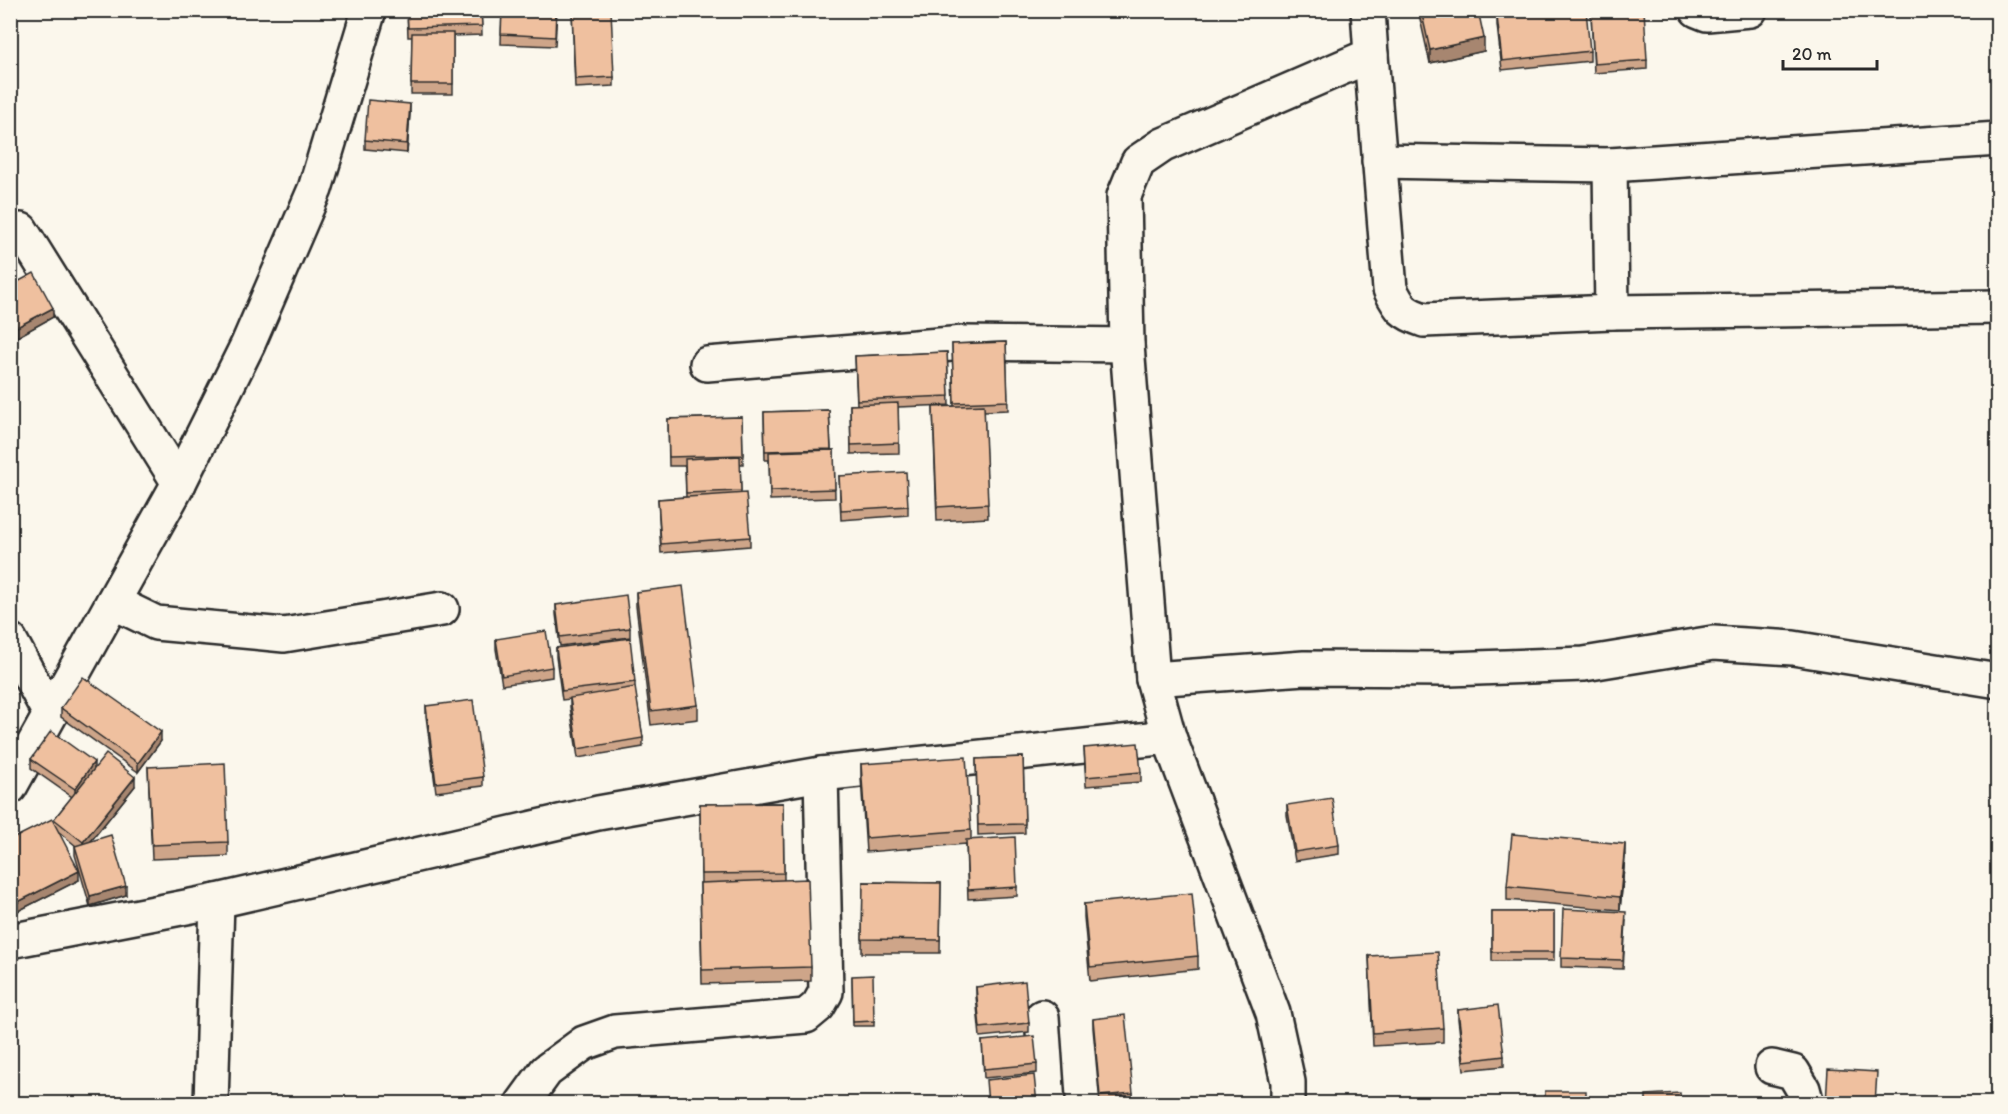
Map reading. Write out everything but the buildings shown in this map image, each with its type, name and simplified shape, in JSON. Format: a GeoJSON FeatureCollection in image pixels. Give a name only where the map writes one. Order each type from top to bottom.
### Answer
{"type":"FeatureCollection","features":[{"type":"Feature","properties":{"kind":"street"},"geometry":{"type":"LineString","coordinates":[[13,778],[179,483],[248,344],[315,189],[369,10]]}},
{"type":"Feature","properties":{"kind":"street"},"geometry":{"type":"LineString","coordinates":[[1368,10],[1390,289],[1397,304],[1406,315],[1424,320],[1612,312],[1998,307]]}},
{"type":"Feature","properties":{"kind":"street"},"geometry":{"type":"LineString","coordinates":[[1697,10],[1707,14],[1750,10]]}},
{"type":"Feature","properties":{"kind":"street"},"geometry":{"type":"LineString","coordinates":[[1288,1104],[1288,1082],[1273,1013],[1169,737],[1153,679],[1127,345],[1124,196],[1138,162],[1163,145],[1371,55]]}},
{"type":"Feature","properties":{"kind":"street"},"geometry":{"type":"LineString","coordinates":[[1379,161],[1610,165],[1998,139]]}},
{"type":"Feature","properties":{"kind":"street"},"geometry":{"type":"LineString","coordinates":[[1610,165],[1612,312]]}},
{"type":"Feature","properties":{"kind":"street"},"geometry":{"type":"LineString","coordinates":[[21,230],[179,483]]}},
{"type":"Feature","properties":{"kind":"street"},"geometry":{"type":"LineString","coordinates":[[707,364],[964,343],[1127,345]]}},
{"type":"Feature","properties":{"kind":"street"},"geometry":{"type":"LineString","coordinates":[[113,602],[156,623],[284,635],[442,609]]}},
{"type":"Feature","properties":{"kind":"street"},"geometry":{"type":"LineString","coordinates":[[10,640],[50,714]]}},
{"type":"Feature","properties":{"kind":"street"},"geometry":{"type":"LineString","coordinates":[[1153,679],[1304,668],[1449,669],[1584,664],[1713,643],[1793,648],[1998,681]]}},
{"type":"Feature","properties":{"kind":"street"},"geometry":{"type":"LineString","coordinates":[[10,941],[217,901],[598,813],[821,774],[1169,737]]}},
{"type":"Feature","properties":{"kind":"street"},"geometry":{"type":"LineString","coordinates":[[522,1104],[546,1071],[584,1043],[615,1032],[806,1016],[818,1006],[826,992],[821,774]]}},
{"type":"Feature","properties":{"kind":"street"},"geometry":{"type":"LineString","coordinates":[[211,1104],[217,901]]}},
{"type":"Feature","properties":{"kind":"street"},"geometry":{"type":"LineString","coordinates":[[1042,1017],[1048,1104]]}},
{"type":"Feature","properties":{"kind":"street"},"geometry":{"type":"LineString","coordinates":[[1772,1067],[1793,1072],[1803,1089],[1807,1104]]}}]}
